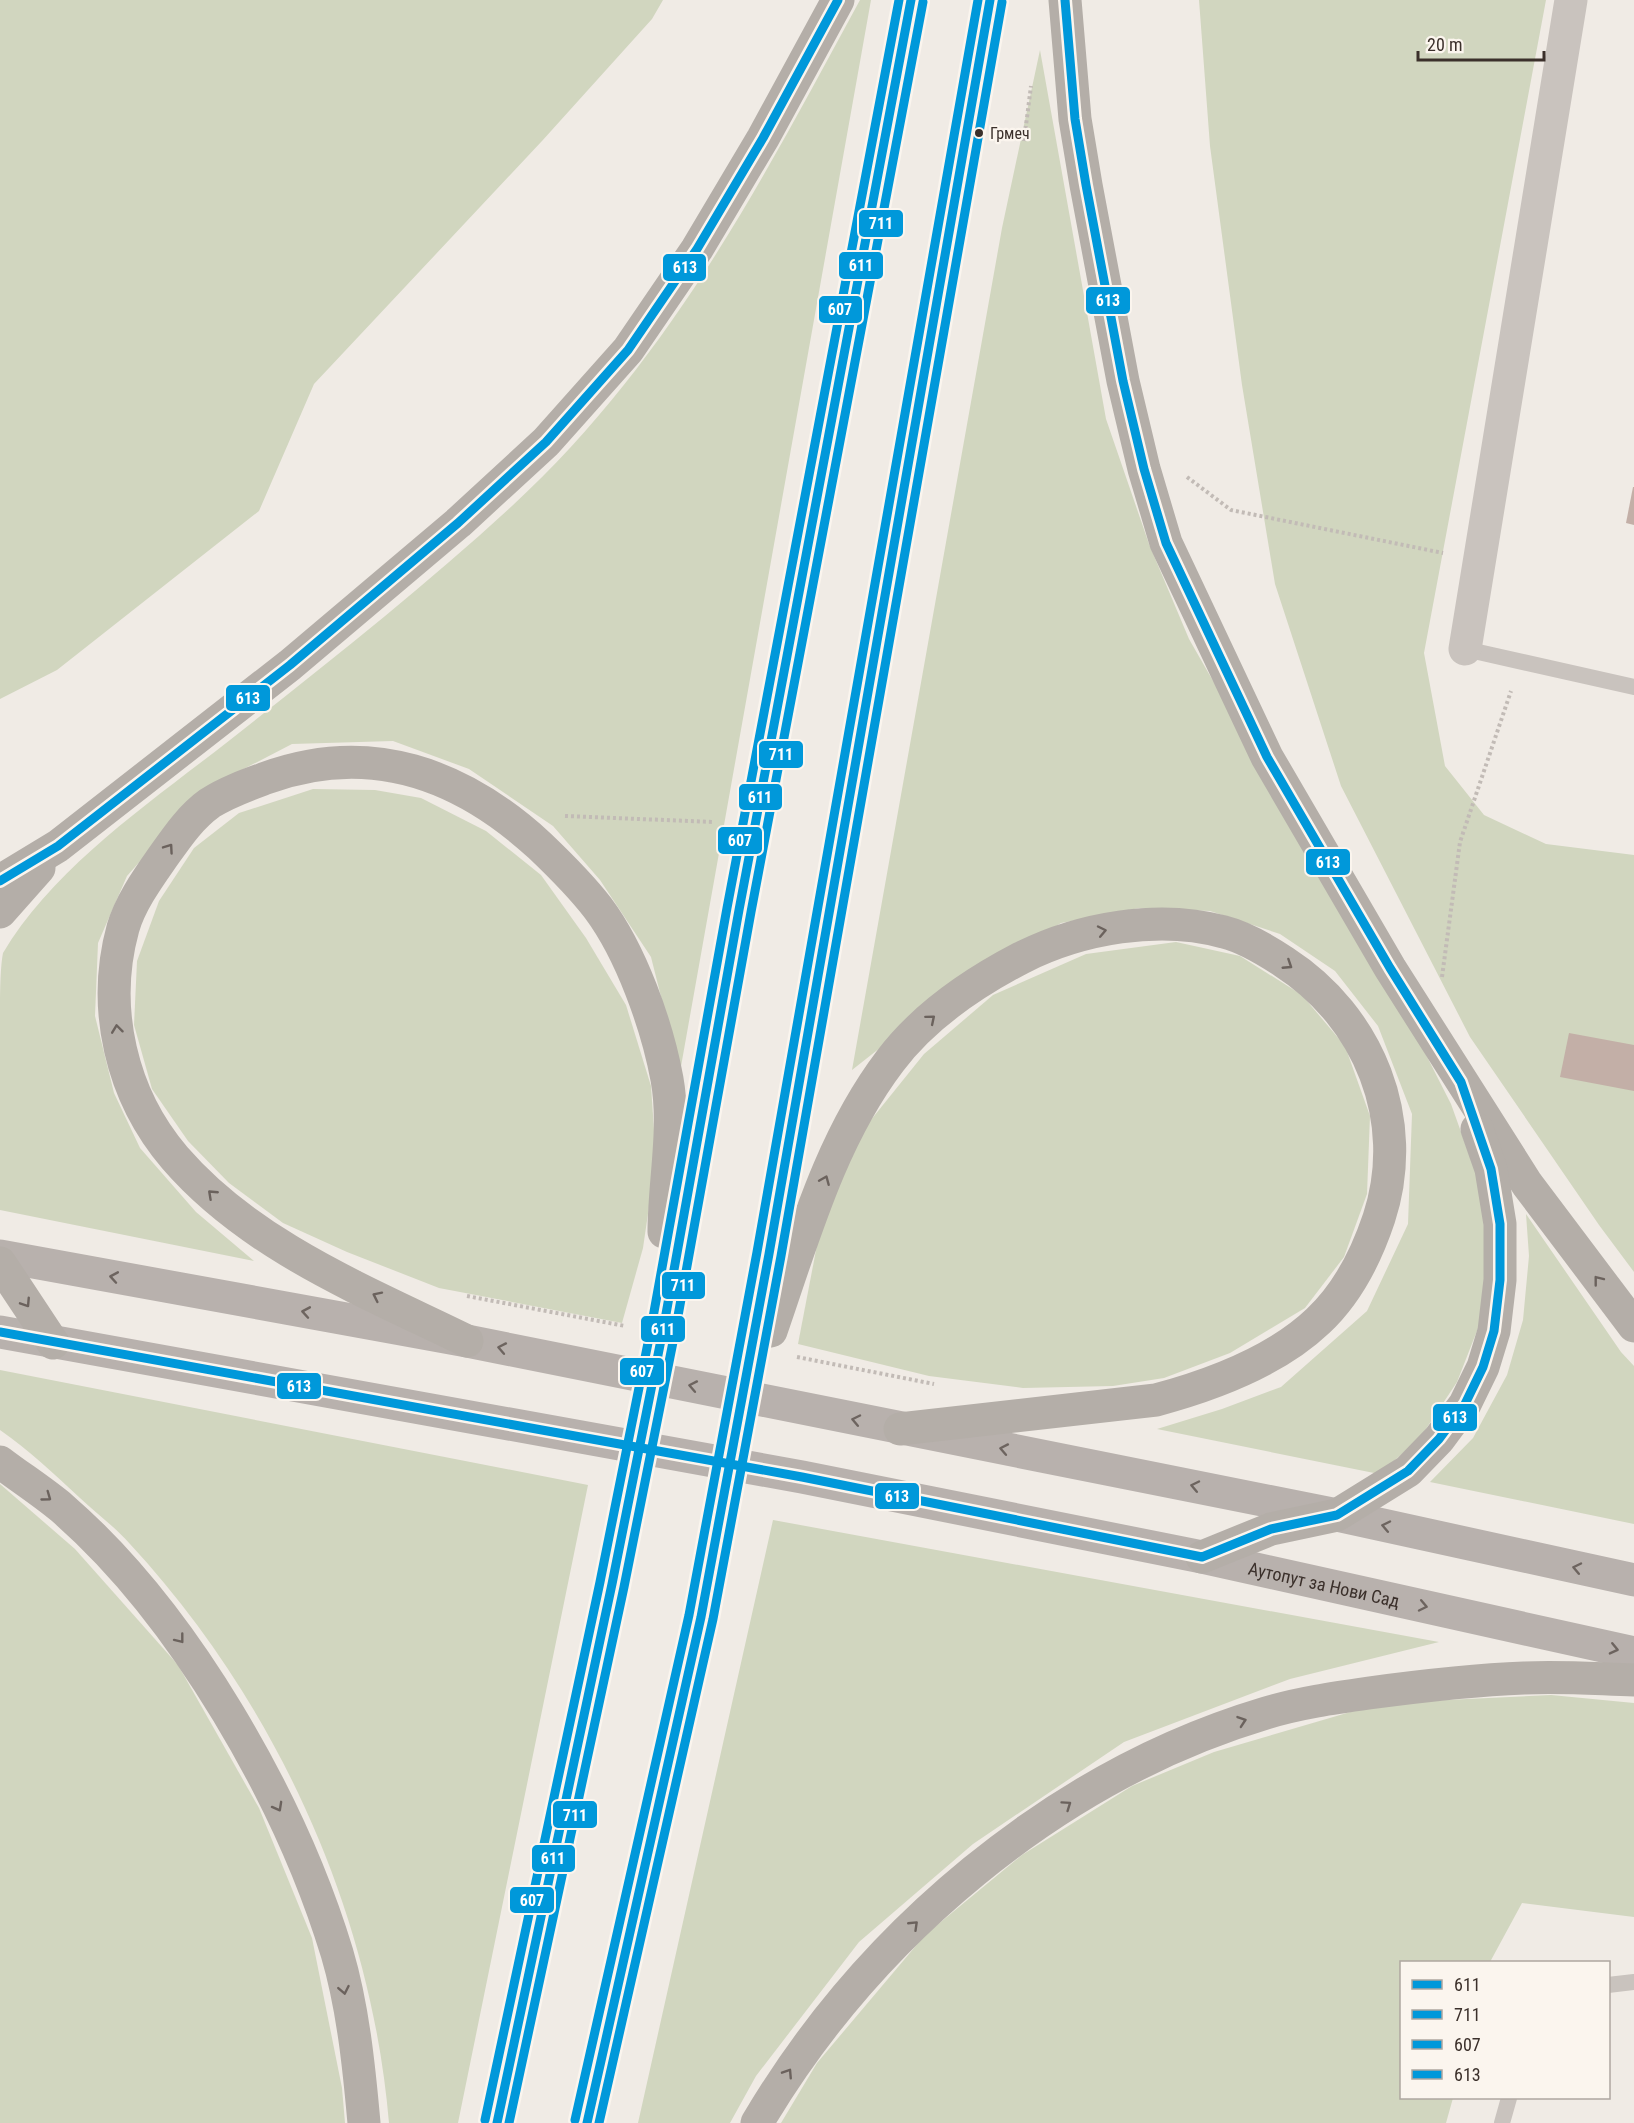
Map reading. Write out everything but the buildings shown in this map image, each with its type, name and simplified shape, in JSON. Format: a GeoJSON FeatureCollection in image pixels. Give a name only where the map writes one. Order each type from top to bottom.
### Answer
{"type":"FeatureCollection","features":[{"type":"Feature","properties":{"kind":"highway"},"geometry":{"type":"LineString","coordinates":[[0,880],[58,846],[290,664],[458,523],[546,442],[628,350],[697,249],[763,138],[838,0]]}},
{"type":"Feature","properties":{"kind":"highway"},"geometry":{"type":"LineString","coordinates":[[497,2123],[612,1584],[664,1325],[739,910],[911,0]]}},
{"type":"Feature","properties":{"kind":"highway"},"geometry":{"type":"LineString","coordinates":[[587,2123],[701,1617],[769,1254],[990,0]]}},
{"type":"Feature","properties":{"kind":"highway"},"geometry":{"type":"LineString","coordinates":[[1065,0],[1075,119],[1086,184],[1123,381],[1144,469],[1166,543],[1267,757],[1390,968],[1534,1193],[1634,1326]]}},
{"type":"Feature","properties":{"kind":"highway"},"geometry":{"type":"LineString","coordinates":[[467,1341],[279,1245],[216,1199],[174,1157],[144,1112],[122,1064],[116,1022],[114,972],[124,925],[143,885],[184,827],[209,804],[241,787],[321,762],[366,761],[404,768],[443,780],[477,798],[518,825],[565,869],[599,910],[622,947],[638,986],[667,1080],[670,1135],[664,1198],[664,1325]]}},
{"type":"Feature","properties":{"kind":"highway"},"geometry":{"type":"LineString","coordinates":[[0,912],[58,846]]}},
{"type":"Feature","properties":{"kind":"highway"},"geometry":{"type":"LineString","coordinates":[[734,1434],[838,1149],[864,1099],[891,1059],[922,1027],[964,991],[1025,956],[1071,937],[1113,929],[1158,925],[1191,926],[1226,932],[1267,951],[1309,978],[1338,1008],[1362,1042],[1378,1078],[1390,1122],[1386,1198],[1371,1243],[1348,1286],[1317,1322],[1279,1349],[1235,1373],[1196,1389],[1156,1400],[900,1429]]}},
{"type":"Feature","properties":{"kind":"highway"},"geometry":{"type":"LineString","coordinates":[[1202,1557],[1271,1529],[1337,1515],[1408,1471],[1439,1439],[1465,1404],[1483,1367],[1494,1331],[1500,1280],[1500,1224],[1491,1169],[1461,1082]]}},
{"type":"Feature","properties":{"kind":"highway"},"geometry":{"type":"LineString","coordinates":[[0,1263],[52,1343]]}},
{"type":"Feature","properties":{"kind":"highway"},"geometry":{"type":"LineString","coordinates":[[0,1462],[62,1508],[131,1577],[189,1650],[242,1740],[293,1834],[337,1954],[358,2060],[364,2123]]}},
{"type":"Feature","properties":{"kind":"highway"},"geometry":{"type":"LineString","coordinates":[[757,2123],[805,2047],[840,2002],[919,1920],[967,1877],[1079,1797],[1188,1740],[1268,1713],[1328,1699],[1454,1681],[1528,1677],[1634,1680]]}},
{"type":"Feature","properties":{"kind":"main road"},"geometry":{"type":"LineString","coordinates":[[0,1256],[467,1341],[1337,1515],[1634,1580]]}},
{"type":"Feature","properties":{"kind":"main road","name":"Аутопут за Нови Сад"},"geometry":{"type":"LineString","coordinates":[[0,1332],[802,1478],[1202,1557],[1634,1653]]}},
{"type":"Feature","properties":{"kind":"street"},"geometry":{"type":"LineString","coordinates":[[1465,649],[1570,0]]}},
{"type":"Feature","properties":{"kind":"lane"},"geometry":{"type":"LineString","coordinates":[[1465,649],[1634,687]]}},
{"type":"Feature","properties":{"kind":"lane"},"geometry":{"type":"LineString","coordinates":[[1610,1985],[1634,1982]]}},
{"type":"Feature","properties":{"kind":"lane"},"geometry":{"type":"LineString","coordinates":[[1503,2123],[1509,2099]]}},
{"type":"Feature","properties":{"kind":"path"},"geometry":{"type":"LineString","coordinates":[[1024,141],[1031,84]]}},
{"type":"Feature","properties":{"kind":"path"},"geometry":{"type":"LineString","coordinates":[[1181,473],[1231,510],[1479,560]]}},
{"type":"Feature","properties":{"kind":"green space"},"geometry":{"type":"Polygon","coordinates":[[[0,0],[663,0],[652,19],[542,141],[314,384],[259,511],[57,670],[0,699],[0,0]]]}},
{"type":"Feature","properties":{"kind":"green space"},"geometry":{"type":"Polygon","coordinates":[[[860,0],[871,0],[680,1072],[651,957],[600,880],[553,826],[469,769],[393,741],[292,744],[203,790],[127,876],[98,943],[95,1016],[114,1093],[140,1148],[196,1212],[254,1261],[0,1210],[1,967],[3,953],[24,922],[49,892],[106,837],[409,596],[512,506],[568,450],[619,392],[665,331],[707,268],[786,136],[860,0]]]}},
{"type":"Feature","properties":{"kind":"green space"},"geometry":{"type":"Polygon","coordinates":[[[1199,0],[1546,0],[1424,653],[1445,766],[1484,815],[1546,844],[1634,855],[1634,1272],[1599,1225],[1470,1037],[1341,786],[1275,584],[1242,385],[1210,146],[1199,0]]]}},
{"type":"Feature","properties":{"kind":"green space"},"geometry":{"type":"Polygon","coordinates":[[[1040,50],[1106,419],[1149,544],[1189,639],[1418,1039],[1451,1104],[1480,1185],[1487,1257],[1482,1318],[1457,1382],[1420,1438],[1379,1474],[1157,1429],[1222,1409],[1281,1387],[1367,1311],[1408,1224],[1412,1114],[1378,1026],[1335,971],[1280,934],[1210,911],[1139,908],[1061,923],[956,988],[852,1070],[1002,228],[1040,50]]]}},
{"type":"Feature","properties":{"kind":"green space"},"geometry":{"type":"Polygon","coordinates":[[[313,789],[375,790],[421,798],[486,831],[541,875],[586,938],[626,1005],[651,1086],[656,1159],[643,1248],[622,1323],[439,1288],[347,1252],[283,1223],[229,1183],[188,1141],[152,1089],[134,1025],[137,961],[159,901],[194,848],[239,813],[313,789]]]}},
{"type":"Feature","properties":{"kind":"green space"},"geometry":{"type":"Polygon","coordinates":[[[1176,942],[1240,956],[1302,995],[1345,1046],[1370,1116],[1367,1194],[1344,1257],[1305,1308],[1230,1353],[1164,1378],[1113,1386],[1023,1388],[929,1376],[798,1344],[822,1219],[858,1136],[924,1054],[993,995],[1086,954],[1176,942]]]}},
{"type":"Feature","properties":{"kind":"green space"},"geometry":{"type":"Polygon","coordinates":[[[1526,1214],[1621,1352],[1634,1366],[1634,1524],[1430,1482],[1473,1438],[1507,1375],[1523,1320],[1529,1256],[1526,1214]]]}},
{"type":"Feature","properties":{"kind":"green space"},"geometry":{"type":"Polygon","coordinates":[[[0,1370],[588,1485],[458,2123],[389,2123],[379,2043],[361,1965],[337,1888],[307,1812],[271,1740],[229,1671],[182,1605],[130,1544],[41,1462],[0,1430],[0,1370]]]}},
{"type":"Feature","properties":{"kind":"green space"},"geometry":{"type":"Polygon","coordinates":[[[0,1484],[75,1549],[178,1665],[259,1808],[312,1938],[342,2088],[345,2123],[0,2123],[0,1484]]]}},
{"type":"Feature","properties":{"kind":"green space"},"geometry":{"type":"Polygon","coordinates":[[[773,1520],[1439,1642],[1290,1679],[1124,1742],[973,1844],[859,1942],[756,2076],[730,2123],[638,2123],[773,1520]]]}},
{"type":"Feature","properties":{"kind":"green space"},"geometry":{"type":"Polygon","coordinates":[[[1551,1695],[1634,1703],[1634,1917],[1522,1903],[1491,1961],[1400,1961],[1400,2099],[1453,2099],[1446,2123],[781,2123],[817,2063],[925,1935],[1022,1855],[1132,1786],[1214,1752],[1381,1703],[1551,1695]]]}},
{"type":"Feature","properties":{"kind":"transit line","name":"613"},"geometry":{"type":"LineString","coordinates":[[0,881],[58,846],[290,665],[458,523],[546,442],[628,350],[697,249],[763,138],[838,0]]}},
{"type":"Feature","properties":{"kind":"transit line","name":"607"},"geometry":{"type":"LineString","coordinates":[[485,2120],[600,1582],[652,1323],[727,908],[899,0]]}},
{"type":"Feature","properties":{"kind":"transit line","name":"611"},"geometry":{"type":"LineString","coordinates":[[497,2123],[612,1584],[664,1325],[739,910],[911,0]]}},
{"type":"Feature","properties":{"kind":"transit line","name":"607"},"geometry":{"type":"LineString","coordinates":[[575,2120],[689,1615],[757,1252],[978,0]]}},
{"type":"Feature","properties":{"kind":"transit line","name":"611"},"geometry":{"type":"LineString","coordinates":[[587,2123],[701,1617],[769,1254],[990,0]]}},
{"type":"Feature","properties":{"kind":"transit line","name":"613"},"geometry":{"type":"LineString","coordinates":[[0,1332],[802,1477],[1202,1557],[1271,1529],[1337,1515],[1408,1471],[1439,1439],[1465,1404],[1483,1367],[1494,1331],[1500,1280],[1500,1224],[1491,1169],[1461,1082],[1390,968],[1267,757],[1166,543],[1144,469],[1123,381],[1086,185],[1075,119],[1065,0]]}},
{"type":"Feature","properties":{"kind":"transit line","name":"711"},"geometry":{"type":"LineString","coordinates":[[509,2123],[624,1587],[676,1327],[751,912],[923,2]]}},
{"type":"Feature","properties":{"kind":"transit line","name":"711"},"geometry":{"type":"LineString","coordinates":[[599,2123],[713,1619],[781,1256],[1002,2]]}},
{"type":"Feature","properties":{"kind":"place","name":"Грмеч"},"geometry":{"type":"Point","coordinates":[979,133]}}]}
